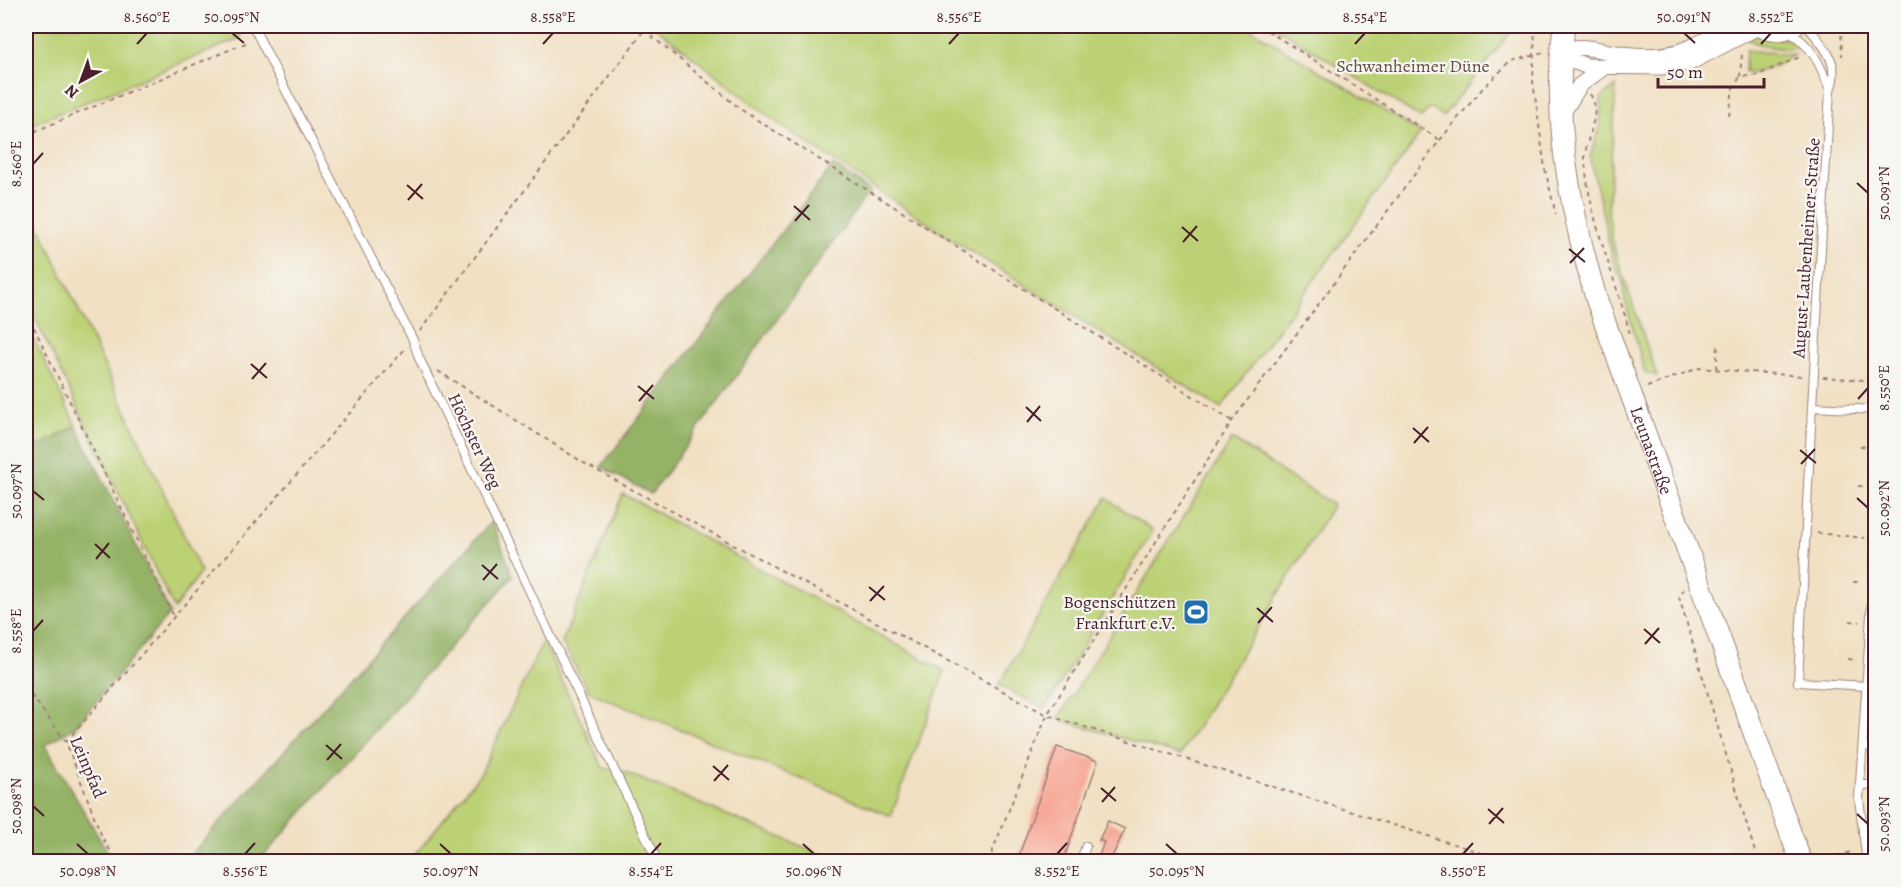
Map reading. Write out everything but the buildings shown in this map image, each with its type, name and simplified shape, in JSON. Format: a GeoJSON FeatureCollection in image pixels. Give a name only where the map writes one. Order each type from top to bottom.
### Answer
{"type":"FeatureCollection","features":[{"type":"Feature","properties":{"kind":"main road","name":"Leunastraße"},"geometry":{"type":"LineString","coordinates":[[1564,26],[1561,50],[1560,118],[1564,162],[1571,204],[1596,298],[1801,861]]}},
{"type":"Feature","properties":{"kind":"street"},"geometry":{"type":"LineString","coordinates":[[1561,50],[1586,46],[1624,54],[1671,56],[1684,52],[1730,26]]}},
{"type":"Feature","properties":{"kind":"street"},"geometry":{"type":"LineString","coordinates":[[1561,50],[1577,64],[1603,68],[1661,67],[1689,63],[1757,26],[1776,34],[1792,28]]}},
{"type":"Feature","properties":{"kind":"street"},"geometry":{"type":"LineString","coordinates":[[1560,118],[1580,85],[1603,68]]}},
{"type":"Feature","properties":{"kind":"lane","name":"Höchster Weg"},"geometry":{"type":"LineString","coordinates":[[253,26],[413,340],[419,358],[658,861]]}},
{"type":"Feature","properties":{"kind":"lane","name":"August-Laubenheimer-Straße"},"geometry":{"type":"LineString","coordinates":[[1807,26],[1830,54],[1835,79],[1830,90],[1798,682],[1866,686]]}},
{"type":"Feature","properties":{"kind":"lane"},"geometry":{"type":"LineString","coordinates":[[1792,28],[1819,60],[1830,90]]}},
{"type":"Feature","properties":{"kind":"lane"},"geometry":{"type":"LineString","coordinates":[[1812,407],[1875,411]]}},
{"type":"Feature","properties":{"kind":"lane"},"geometry":{"type":"LineString","coordinates":[[1867,861],[1860,785],[1866,686],[1871,671],[1875,538]]}},
{"type":"Feature","properties":{"kind":"lane"},"geometry":{"type":"LineString","coordinates":[[1865,710],[1875,711]]}},
{"type":"Feature","properties":{"kind":"lane"},"geometry":{"type":"LineString","coordinates":[[1863,746],[1875,747]]}},
{"type":"Feature","properties":{"kind":"lane"},"geometry":{"type":"LineString","coordinates":[[1860,785],[1875,785]]}},
{"type":"Feature","properties":{"kind":"lane"},"geometry":{"type":"LineString","coordinates":[[1863,832],[1875,834]]}},
{"type":"Feature","properties":{"kind":"lane"},"geometry":{"type":"LineString","coordinates":[[1080,861],[1086,846]]}},
{"type":"Feature","properties":{"kind":"path"},"geometry":{"type":"LineString","coordinates":[[66,742],[413,340],[647,26]]}},
{"type":"Feature","properties":{"kind":"path"},"geometry":{"type":"LineString","coordinates":[[1260,26],[1440,140]]}},
{"type":"Feature","properties":{"kind":"path"},"geometry":{"type":"LineString","coordinates":[[1533,81],[1535,26]]}},
{"type":"Feature","properties":{"kind":"path"},"geometry":{"type":"LineString","coordinates":[[644,30],[744,111],[1232,421]]}},
{"type":"Feature","properties":{"kind":"path"},"geometry":{"type":"LineString","coordinates":[[26,135],[259,37]]}},
{"type":"Feature","properties":{"kind":"path"},"geometry":{"type":"LineString","coordinates":[[1729,116],[1733,88],[1740,77],[1742,46]]}},
{"type":"Feature","properties":{"kind":"path"},"geometry":{"type":"LineString","coordinates":[[1740,77],[1758,75],[1805,55]]}},
{"type":"Feature","properties":{"kind":"path"},"geometry":{"type":"LineString","coordinates":[[988,861],[1047,716],[1232,421],[1440,140],[1500,69],[1511,61],[1533,56]]}},
{"type":"Feature","properties":{"kind":"path"},"geometry":{"type":"LineString","coordinates":[[1592,95],[1594,110],[1585,163],[1605,254],[1630,335]]}},
{"type":"Feature","properties":{"kind":"path"},"geometry":{"type":"LineString","coordinates":[[26,311],[174,617]]}},
{"type":"Feature","properties":{"kind":"path"},"geometry":{"type":"LineString","coordinates":[[1716,369],[1718,346]]}},
{"type":"Feature","properties":{"kind":"path"},"geometry":{"type":"LineString","coordinates":[[419,358],[587,465],[1047,716],[1510,861]]}},
{"type":"Feature","properties":{"kind":"path"},"geometry":{"type":"LineString","coordinates":[[1642,382],[1644,388],[1699,368],[1875,381]]}},
{"type":"Feature","properties":{"kind":"path"},"geometry":{"type":"LineString","coordinates":[[1860,446],[1875,447]]}},
{"type":"Feature","properties":{"kind":"path"},"geometry":{"type":"LineString","coordinates":[[1858,486],[1875,487]]}},
{"type":"Feature","properties":{"kind":"path"},"geometry":{"type":"LineString","coordinates":[[1805,532],[1875,538]]}},
{"type":"Feature","properties":{"kind":"path"},"geometry":{"type":"LineString","coordinates":[[1685,588],[1679,597],[1758,861]]}},
{"type":"Feature","properties":{"kind":"path","name":"Leinpfad"},"geometry":{"type":"LineString","coordinates":[[26,688],[66,742],[102,837],[117,861]]}},
{"type":"Feature","properties":{"kind":"path"},"geometry":{"type":"LineString","coordinates":[[1820,861],[1844,854]]}},
{"type":"Feature","properties":{"kind":"green space"},"geometry":{"type":"Polygon","coordinates":[[[26,26],[236,26],[241,38],[26,127],[26,26]]]}},
{"type":"Feature","properties":{"kind":"green space"},"geometry":{"type":"Polygon","coordinates":[[[654,26],[1246,26],[1421,133],[1221,408],[953,240],[776,122],[654,26]]]}},
{"type":"Feature","properties":{"kind":"green space","name":"Schwanheimer Düne"},"geometry":{"type":"Polygon","coordinates":[[[1274,26],[1516,26],[1443,116],[1430,108],[1421,118],[1274,26]]]}},
{"type":"Feature","properties":{"kind":"green space"},"geometry":{"type":"Polygon","coordinates":[[[1760,35],[1791,40],[1801,47],[1788,49],[1772,47],[1744,37],[1760,35]]]}},
{"type":"Feature","properties":{"kind":"green space"},"geometry":{"type":"Polygon","coordinates":[[[1746,50],[1794,55],[1773,67],[1750,74],[1745,71],[1746,50]]]}},
{"type":"Feature","properties":{"kind":"green space"},"geometry":{"type":"Polygon","coordinates":[[[1616,86],[1608,213],[1614,248],[1657,376],[1645,373],[1624,296],[1623,281],[1614,266],[1590,156],[1600,128],[1601,98],[1616,86]]]}},
{"type":"Feature","properties":{"kind":"green space"},"geometry":{"type":"Polygon","coordinates":[[[833,165],[870,191],[651,494],[601,467],[833,165]]]}},
{"type":"Feature","properties":{"kind":"green space"},"geometry":{"type":"Polygon","coordinates":[[[26,198],[201,572],[174,609],[26,299],[26,198]]]}},
{"type":"Feature","properties":{"kind":"green space"},"geometry":{"type":"Polygon","coordinates":[[[26,323],[76,426],[26,454],[26,323]]]}},
{"type":"Feature","properties":{"kind":"green space"},"geometry":{"type":"Polygon","coordinates":[[[76,426],[170,613],[75,727],[45,745],[113,861],[26,861],[26,454],[76,426]]]}},
{"type":"Feature","properties":{"kind":"green space","name":"Bogenschützen Frankfurt e.V."},"geometry":{"type":"Polygon","coordinates":[[[1232,439],[1333,505],[1180,755],[1058,719],[1232,439]]]}},
{"type":"Feature","properties":{"kind":"green space"},"geometry":{"type":"Polygon","coordinates":[[[623,494],[945,671],[891,816],[589,692],[562,642],[623,494]]]}},
{"type":"Feature","properties":{"kind":"green space"},"geometry":{"type":"Polygon","coordinates":[[[1106,498],[1153,531],[1045,709],[999,685],[1106,498]]]}},
{"type":"Feature","properties":{"kind":"green space"},"geometry":{"type":"Polygon","coordinates":[[[492,521],[513,576],[259,861],[185,861],[492,521]]]}},
{"type":"Feature","properties":{"kind":"green space"},"geometry":{"type":"Polygon","coordinates":[[[543,641],[603,768],[624,772],[837,861],[409,862],[481,773],[543,641]]]}},
{"type":"Feature","properties":{"kind":"place","name":"Bogenschützen Frankfurt e.V."},"geometry":{"type":"Point","coordinates":[1196,612]}}]}
